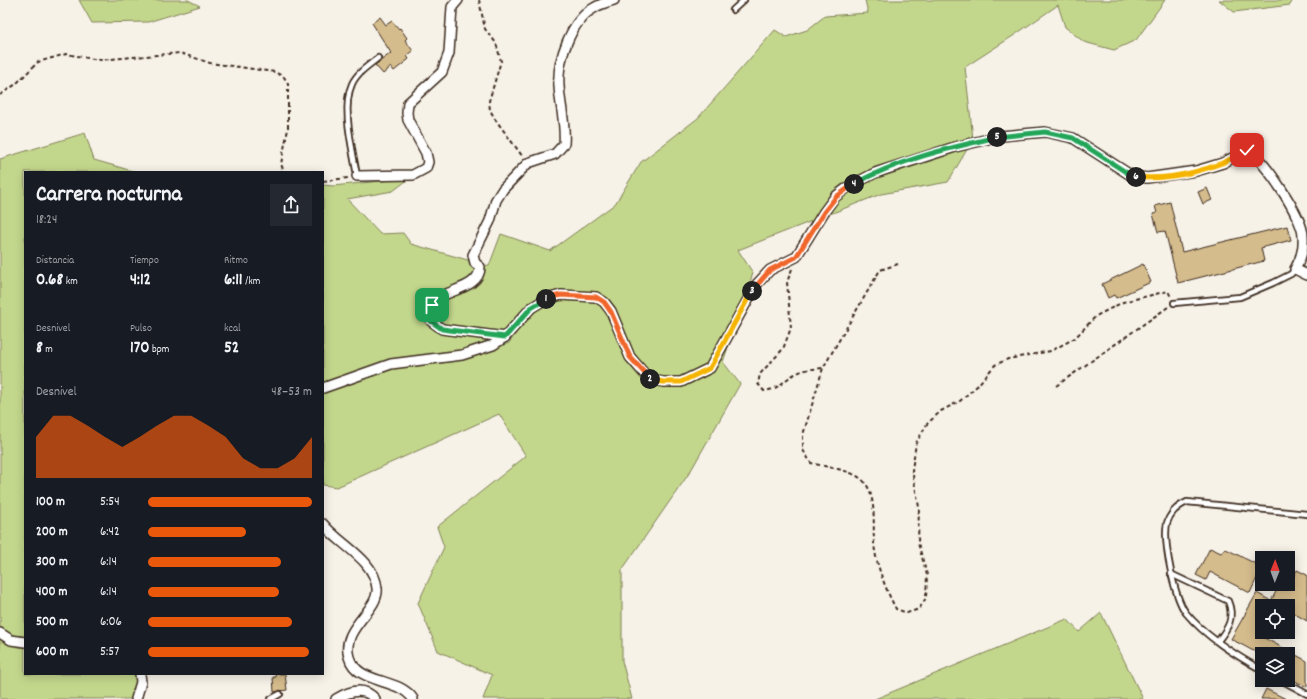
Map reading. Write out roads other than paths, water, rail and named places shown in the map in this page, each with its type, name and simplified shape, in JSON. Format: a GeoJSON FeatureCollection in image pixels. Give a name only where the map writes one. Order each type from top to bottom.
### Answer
{"type":"FeatureCollection","features":[{"type":"Feature","properties":{"kind":"street"},"geometry":{"type":"LineString","coordinates":[[357,176],[413,174],[426,168],[428,162],[426,153],[408,120],[406,113],[408,103],[442,72],[449,53],[452,7],[458,0]]}},
{"type":"Feature","properties":{"kind":"street"},"geometry":{"type":"LineString","coordinates":[[505,337],[442,329],[431,321],[429,312],[436,299],[464,287],[474,280],[480,273],[480,267],[474,263],[474,255],[490,221],[496,200],[528,163],[555,154],[564,144],[564,114],[559,86],[560,70],[566,45],[576,24],[593,8],[614,0]]}},
{"type":"Feature","properties":{"kind":"street"},"geometry":{"type":"LineString","coordinates":[[324,388],[391,364],[462,355],[493,345],[505,337],[531,308],[544,300],[561,295],[596,297],[604,302],[611,312],[630,357],[649,379],[663,382],[681,382],[710,368],[736,318],[756,285],[770,270],[796,257],[824,212],[836,197],[848,187],[860,180],[907,162],[955,147],[1001,136],[1045,132],[1073,138],[1132,176],[1147,178],[1196,171],[1223,163],[1247,150],[1253,153],[1269,172],[1300,222],[1304,236],[1301,259],[1295,269],[1307,275]]}},
{"type":"Feature","properties":{"kind":"street"},"geometry":{"type":"LineString","coordinates":[[324,525],[364,562],[376,582],[377,589],[374,600],[349,638],[349,657],[360,671],[402,689],[409,693],[413,699]]}},
{"type":"Feature","properties":{"kind":"street"},"geometry":{"type":"LineString","coordinates":[[0,633],[11,640],[24,642]]}},
{"type":"Feature","properties":{"kind":"street"},"geometry":{"type":"LineString","coordinates":[[136,699],[141,682],[140,675]]}},
{"type":"Feature","properties":{"kind":"street"},"geometry":{"type":"LineString","coordinates":[[336,699],[354,691],[369,693],[375,699]]}},
{"type":"Feature","properties":{"kind":"lane"},"geometry":{"type":"LineString","coordinates":[[733,10],[744,0]]}},
{"type":"Feature","properties":{"kind":"lane"},"geometry":{"type":"LineString","coordinates":[[357,176],[348,111],[349,93],[357,76],[378,58]]}},
{"type":"Feature","properties":{"kind":"lane"},"geometry":{"type":"LineString","coordinates":[[1174,303],[1240,297],[1291,274],[1295,269]]}},
{"type":"Feature","properties":{"kind":"lane"},"geometry":{"type":"LineString","coordinates":[[1255,666],[1238,657],[1198,626],[1185,611],[1171,574],[1168,557],[1167,524],[1171,514],[1184,503],[1194,502],[1307,514]]}},
{"type":"Feature","properties":{"kind":"lane"},"geometry":{"type":"LineString","coordinates":[[1171,574],[1228,601],[1232,610],[1230,620],[1228,628],[1218,641]]}},
{"type":"Feature","properties":{"kind":"lane"},"geometry":{"type":"LineString","coordinates":[[1294,687],[1307,694]]}},
{"type":"Feature","properties":{"kind":"lane"},"geometry":{"type":"LineString","coordinates":[[271,699],[280,694]]}}]}
